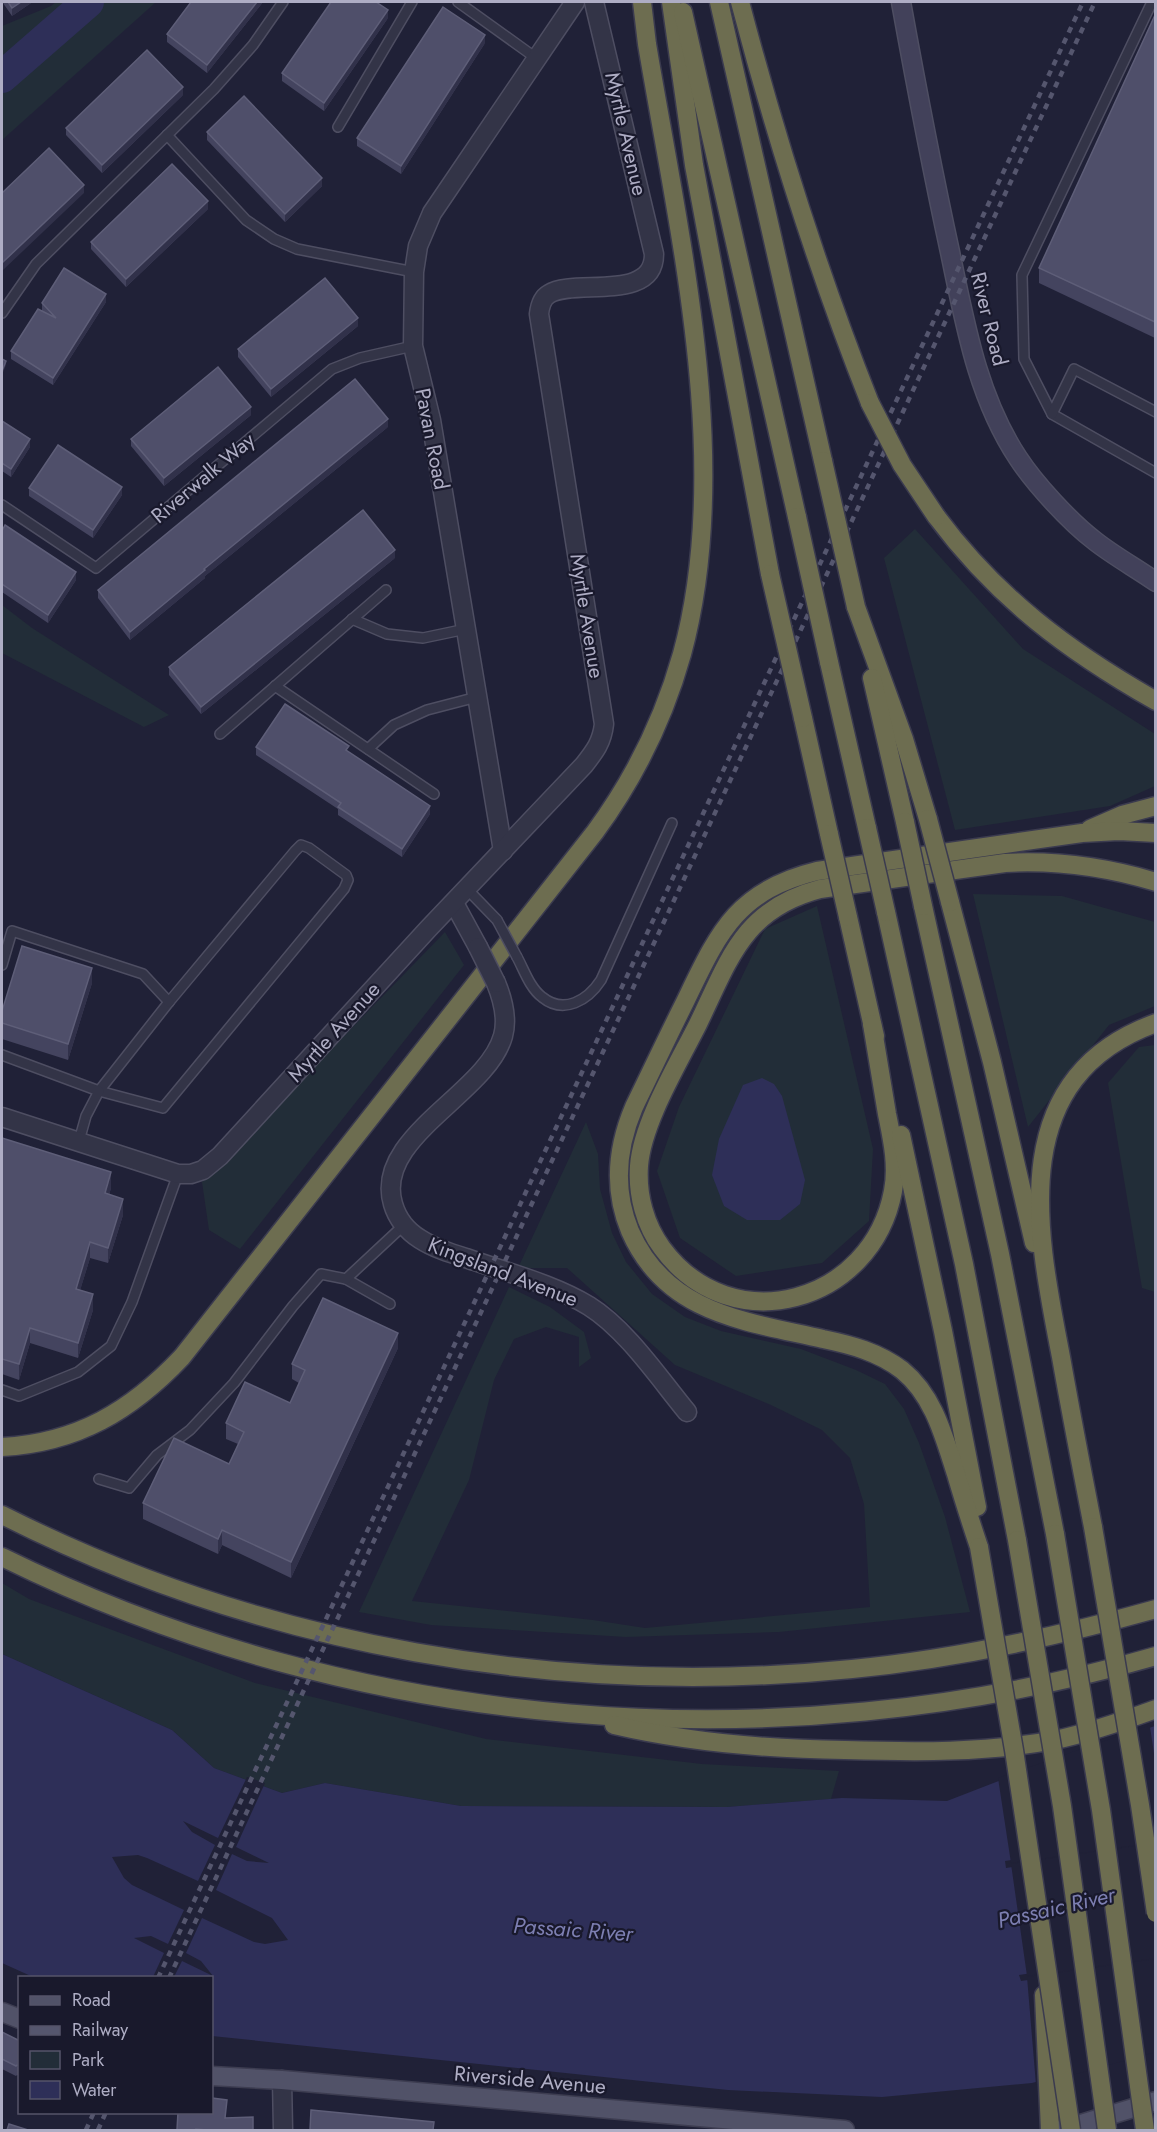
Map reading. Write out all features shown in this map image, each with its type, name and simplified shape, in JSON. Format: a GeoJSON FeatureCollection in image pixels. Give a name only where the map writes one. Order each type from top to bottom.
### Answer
{"type":"FeatureCollection","features":[{"type":"Feature","properties":{"kind":"highway"},"geometry":{"type":"LineString","coordinates":[[2,1447],[40,1443],[59,1438],[110,1417],[142,1396],[182,1357],[595,832],[622,793],[656,726],[675,676],[693,608],[701,541],[702,455],[698,374],[692,319],[642,2]]}},
{"type":"Feature","properties":{"kind":"highway"},"geometry":{"type":"LineString","coordinates":[[671,2],[694,165],[770,573],[872,1024],[918,1208],[979,1518],[979,1547]]}},
{"type":"Feature","properties":{"kind":"highway"},"geometry":{"type":"LineString","coordinates":[[680,2],[959,1243],[1017,1540],[1062,1806],[1107,2130]]}},
{"type":"Feature","properties":{"kind":"highway"},"geometry":{"type":"LineString","coordinates":[[719,2],[905,822],[1000,1254],[1055,1534],[1101,1810],[1145,2130]]}},
{"type":"Feature","properties":{"kind":"highway"},"geometry":{"type":"LineString","coordinates":[[740,2],[795,191],[835,311],[870,403],[898,458],[936,516],[967,555],[990,579],[1036,622],[1087,660],[1155,701]]}},
{"type":"Feature","properties":{"kind":"highway"},"geometry":{"type":"LineString","coordinates":[[856,607],[904,739],[928,819],[987,1041],[1053,1320]]}},
{"type":"Feature","properties":{"kind":"highway"},"geometry":{"type":"LineString","coordinates":[[1082,833],[1122,815],[1155,806]]}},
{"type":"Feature","properties":{"kind":"highway"},"geometry":{"type":"LineString","coordinates":[[1071,2130],[1016,1760],[979,1547],[937,1419],[914,1381],[890,1362],[864,1349],[720,1314],[704,1308],[675,1290],[662,1279],[642,1253],[628,1224],[620,1194],[619,1163],[621,1147],[634,1107],[712,946],[736,914],[755,897],[790,878],[817,871],[1082,833],[1119,831],[1150,834]]}},
{"type":"Feature","properties":{"kind":"highway"},"geometry":{"type":"LineString","coordinates":[[872,1024],[893,1147],[895,1181],[883,1224],[867,1251],[856,1264],[833,1282],[807,1295],[781,1301],[753,1301],[726,1295],[687,1275],[668,1255],[647,1218],[640,1191],[640,1153],[652,1117],[731,957],[750,928],[766,913],[785,901],[820,889],[1005,863],[1054,862],[1113,870],[1155,882]]}},
{"type":"Feature","properties":{"kind":"highway"},"geometry":{"type":"LineString","coordinates":[[1155,1023],[1116,1042],[1090,1063],[1061,1101],[1048,1131],[1041,1168],[1040,1206],[1045,1269],[1053,1320],[1093,1527],[1140,1805],[1155,1913]]}},
{"type":"Feature","properties":{"kind":"highway"},"geometry":{"type":"LineString","coordinates":[[2,1515],[110,1564],[180,1591],[260,1616],[382,1646],[517,1668],[663,1677],[791,1674],[854,1669],[945,1656],[1074,1631],[1155,1610]]}},
{"type":"Feature","properties":{"kind":"highway"},"geometry":{"type":"LineString","coordinates":[[2,1557],[159,1624],[291,1665],[426,1695],[575,1714],[639,1718],[723,1719],[868,1712],[997,1694],[1089,1674],[1155,1656]]}},
{"type":"Feature","properties":{"kind":"highway"},"geometry":{"type":"LineString","coordinates":[[1074,1631],[1155,1598]]}},
{"type":"Feature","properties":{"kind":"highway"},"geometry":{"type":"LineString","coordinates":[[575,1714],[670,1737],[743,1746],[921,1751],[984,1749],[1056,1740],[1155,1709]]}},
{"type":"Feature","properties":{"kind":"highway"},"geometry":{"type":"LineString","coordinates":[[1042,1934],[1050,2130]]}},
{"type":"Feature","properties":{"kind":"main road"},"geometry":{"type":"LineString","coordinates":[[2,2012],[18,2018]]}},
{"type":"Feature","properties":{"kind":"main road","name":"Riverside Avenue"},"geometry":{"type":"LineString","coordinates":[[213,2076],[282,2080],[845,2130]]}},
{"type":"Feature","properties":{"kind":"main road"},"geometry":{"type":"LineString","coordinates":[[1061,2130],[1155,2101]]}},
{"type":"Feature","properties":{"kind":"street","name":"Pavan Road"},"geometry":{"type":"LineString","coordinates":[[503,851],[431,420],[413,346],[414,272],[418,246],[432,213],[575,2]]}},
{"type":"Feature","properties":{"kind":"street","name":"Myrtle Avenue"},"geometry":{"type":"LineString","coordinates":[[178,1174],[191,1174],[203,1170],[220,1156],[428,929],[503,851],[597,748],[602,738],[604,724],[539,314],[543,299],[553,292],[623,285],[644,276],[654,263],[654,254],[594,2]]}},
{"type":"Feature","properties":{"kind":"street","name":"River Road"},"geometry":{"type":"LineString","coordinates":[[902,2],[925,135],[969,342],[987,401],[1019,459],[1043,489],[1094,541],[1155,582]]}},
{"type":"Feature","properties":{"kind":"street","name":"Kingsland Avenue"},"geometry":{"type":"LineString","coordinates":[[454,903],[496,983],[503,1003],[505,1024],[503,1036],[494,1056],[419,1134],[396,1165],[390,1187],[391,1198],[398,1217],[418,1238],[430,1245],[557,1291],[590,1306],[627,1339],[687,1412]]}},
{"type":"Feature","properties":{"kind":"street"},"geometry":{"type":"LineString","coordinates":[[2,1118],[178,1174]]}},
{"type":"Feature","properties":{"kind":"street"},"geometry":{"type":"LineString","coordinates":[[282,2080],[283,2130]]}},
{"type":"Feature","properties":{"kind":"lane"},"geometry":{"type":"LineString","coordinates":[[2,313],[36,264],[214,89],[253,45],[283,2]]}},
{"type":"Feature","properties":{"kind":"lane"},"geometry":{"type":"LineString","coordinates":[[338,127],[412,2]]}},
{"type":"Feature","properties":{"kind":"lane"},"geometry":{"type":"LineString","coordinates":[[458,2],[536,58]]}},
{"type":"Feature","properties":{"kind":"lane"},"geometry":{"type":"LineString","coordinates":[[1152,2],[1022,275],[1024,359],[1052,414],[1155,473]]}},
{"type":"Feature","properties":{"kind":"lane"},"geometry":{"type":"LineString","coordinates":[[167,135],[246,220],[274,238],[297,249],[414,272]]}},
{"type":"Feature","properties":{"kind":"lane","name":"Riverwalk Way"},"geometry":{"type":"LineString","coordinates":[[2,504],[96,568],[332,369],[360,358],[413,346]]}},
{"type":"Feature","properties":{"kind":"lane"},"geometry":{"type":"LineString","coordinates":[[1052,414],[1074,369],[1155,412]]}},
{"type":"Feature","properties":{"kind":"lane"},"geometry":{"type":"LineString","coordinates":[[220,734],[386,590]]}},
{"type":"Feature","properties":{"kind":"lane"},"geometry":{"type":"LineString","coordinates":[[352,619],[387,634],[423,638],[466,629]]}},
{"type":"Feature","properties":{"kind":"lane"},"geometry":{"type":"LineString","coordinates":[[274,686],[434,794]]}},
{"type":"Feature","properties":{"kind":"lane"},"geometry":{"type":"LineString","coordinates":[[368,749],[394,725],[427,710],[477,697]]}},
{"type":"Feature","properties":{"kind":"lane"},"geometry":{"type":"LineString","coordinates":[[467,889],[497,920],[532,986],[541,996],[551,1003],[573,1004],[593,992],[601,980],[672,823]]}},
{"type":"Feature","properties":{"kind":"lane"},"geometry":{"type":"LineString","coordinates":[[2,1055],[99,1091],[163,1108],[344,889],[348,880],[346,875],[309,848],[301,845],[169,1002],[99,1091],[86,1116],[79,1141]]}},
{"type":"Feature","properties":{"kind":"lane"},"geometry":{"type":"LineString","coordinates":[[2,964],[12,931],[142,974],[169,1002]]}},
{"type":"Feature","properties":{"kind":"lane"},"geometry":{"type":"LineString","coordinates":[[2,1390],[19,1396],[78,1372],[111,1346],[132,1302],[178,1174]]}},
{"type":"Feature","properties":{"kind":"lane"},"geometry":{"type":"LineString","coordinates":[[346,1279],[404,1225]]}},
{"type":"Feature","properties":{"kind":"lane"},"geometry":{"type":"LineString","coordinates":[[99,1479],[129,1488],[157,1455],[190,1430],[234,1383],[293,1306],[321,1274],[346,1279],[390,1304]]}},
{"type":"Feature","properties":{"kind":"green space"},"geometry":{"type":"Polygon","coordinates":[[[56,2],[156,2],[2,140],[2,26],[56,2]]]}},
{"type":"Feature","properties":{"kind":"green space"},"geometry":{"type":"Polygon","coordinates":[[[915,529],[1023,649],[1155,734],[1155,786],[1110,806],[955,830],[884,558],[915,529]]]}},
{"type":"Feature","properties":{"kind":"green space"},"geometry":{"type":"Polygon","coordinates":[[[2,605],[32,628],[169,715],[144,727],[2,653],[2,605]]]}},
{"type":"Feature","properties":{"kind":"green space"},"geometry":{"type":"Polygon","coordinates":[[[973,894],[1062,896],[1155,922],[1155,1006],[1109,1025],[1028,1127],[973,894]]]}},
{"type":"Feature","properties":{"kind":"green space"},"geometry":{"type":"Polygon","coordinates":[[[817,906],[873,1149],[869,1221],[822,1263],[736,1276],[680,1238],[657,1171],[679,1107],[765,929],[817,906]]]}},
{"type":"Feature","properties":{"kind":"green space"},"geometry":{"type":"Polygon","coordinates":[[[445,932],[464,965],[240,1249],[209,1230],[202,1182],[445,932]]]}},
{"type":"Feature","properties":{"kind":"green space"},"geometry":{"type":"Polygon","coordinates":[[[1156,1045],[1155,1292],[1142,1288],[1108,1083],[1139,1047],[1156,1045]]]}},
{"type":"Feature","properties":{"kind":"green space"},"geometry":{"type":"Polygon","coordinates":[[[586,1122],[598,1154],[600,1189],[612,1233],[626,1262],[652,1294],[685,1317],[721,1331],[801,1349],[885,1384],[904,1409],[919,1443],[945,1517],[970,1612],[779,1632],[626,1637],[431,1625],[359,1612],[509,1287],[550,1307],[584,1332],[591,1358],[579,1367],[579,1337],[546,1327],[514,1339],[494,1380],[469,1480],[412,1601],[593,1620],[645,1628],[870,1607],[864,1504],[850,1458],[822,1430],[771,1405],[675,1365],[567,1268],[518,1268],[586,1122]]]}},
{"type":"Feature","properties":{"kind":"green space"},"geometry":{"type":"Polygon","coordinates":[[[2,1583],[29,1599],[255,1683],[486,1739],[702,1764],[839,1771],[831,1799],[727,1807],[461,1806],[325,1783],[282,1793],[214,1768],[172,1730],[2,1654],[2,1583]]]}},
{"type":"Feature","properties":{"kind":"water"},"geometry":{"type":"Polygon","coordinates":[[[762,1078],[774,1084],[782,1096],[805,1180],[800,1204],[780,1220],[747,1220],[724,1206],[712,1175],[719,1139],[743,1085],[762,1078]]]}},
{"type":"Feature","properties":{"kind":"water","name":"Passaic River"},"geometry":{"type":"Polygon","coordinates":[[[2,1654],[172,1730],[214,1768],[282,1793],[325,1783],[461,1806],[727,1807],[842,1798],[947,1801],[1040,1765],[1155,1726],[1155,1839],[1005,1861],[1006,1868],[1155,1846],[1155,1955],[1019,1975],[1021,1981],[1155,1962],[1155,2049],[1032,2083],[882,2097],[728,2090],[213,2036],[213,1976],[31,1976],[2,1963],[2,1654]]]}},
{"type":"Feature","properties":{"kind":"pier"},"geometry":{"type":"Polygon","coordinates":[[[1156,1723],[1150,1727],[1155,1760],[1156,1842],[1011,1863],[998,1778],[1156,1723]]]}},
{"type":"Feature","properties":{"kind":"pier"},"geometry":{"type":"Polygon","coordinates":[[[247,1777],[265,1783],[236,1847],[269,1863],[247,1861],[232,1854],[216,1890],[272,1918],[288,1940],[265,1944],[254,1942],[202,1918],[186,1953],[201,1961],[213,1976],[182,1961],[174,1976],[153,1976],[164,1953],[134,1938],[151,1936],[168,1944],[184,1910],[132,1885],[124,1878],[112,1857],[138,1855],[198,1881],[215,1845],[192,1832],[183,1821],[218,1838],[247,1777]]]}},
{"type":"Feature","properties":{"kind":"pier"},"geometry":{"type":"Polygon","coordinates":[[[1156,1843],[1156,1958],[1027,1976],[1011,1864],[1156,1843]]]}},
{"type":"Feature","properties":{"kind":"pier"},"geometry":{"type":"Polygon","coordinates":[[[1156,1959],[1156,2052],[1036,2085],[1027,1977],[1156,1959]]]}},
{"type":"Feature","properties":{"kind":"building"},"geometry":{"type":"Polygon","coordinates":[[[8,2],[21,2],[12,8],[8,2]]]}},
{"type":"Feature","properties":{"kind":"building"},"geometry":{"type":"Polygon","coordinates":[[[191,2],[257,2],[207,65],[167,34],[191,2]]]}},
{"type":"Feature","properties":{"kind":"building"},"geometry":{"type":"Polygon","coordinates":[[[331,2],[376,2],[388,10],[324,103],[282,73],[331,2]]]}},
{"type":"Feature","properties":{"kind":"building"},"geometry":{"type":"Polygon","coordinates":[[[443,7],[485,35],[401,166],[357,138],[443,7]]]}},
{"type":"Feature","properties":{"kind":"building"},"geometry":{"type":"Polygon","coordinates":[[[1155,15],[1155,322],[1039,268],[1155,15]]]}},
{"type":"Feature","properties":{"kind":"building"},"geometry":{"type":"Polygon","coordinates":[[[147,50],[183,87],[102,165],[66,128],[147,50]]]}},
{"type":"Feature","properties":{"kind":"building"},"geometry":{"type":"Polygon","coordinates":[[[244,96],[322,178],[285,214],[207,132],[244,96]]]}},
{"type":"Feature","properties":{"kind":"building"},"geometry":{"type":"Polygon","coordinates":[[[49,148],[84,185],[3,262],[2,193],[49,148]]]}},
{"type":"Feature","properties":{"kind":"building"},"geometry":{"type":"Polygon","coordinates":[[[172,164],[208,201],[126,279],[91,242],[172,164]]]}},
{"type":"Feature","properties":{"kind":"building"},"geometry":{"type":"Polygon","coordinates":[[[64,268],[106,294],[53,378],[11,351],[38,309],[56,318],[42,303],[64,268]]]}},
{"type":"Feature","properties":{"kind":"building"},"geometry":{"type":"Polygon","coordinates":[[[325,278],[358,318],[271,389],[238,349],[325,278]]]}},
{"type":"Feature","properties":{"kind":"building"},"geometry":{"type":"Polygon","coordinates":[[[2,359],[6,361],[2,371],[2,359]]]}},
{"type":"Feature","properties":{"kind":"building"},"geometry":{"type":"Polygon","coordinates":[[[218,367],[251,407],[164,478],[131,439],[218,367]]]}},
{"type":"Feature","properties":{"kind":"building"},"geometry":{"type":"Polygon","coordinates":[[[355,379],[388,419],[130,632],[98,590],[355,379]]]}},
{"type":"Feature","properties":{"kind":"building"},"geometry":{"type":"Polygon","coordinates":[[[2,421],[30,439],[11,469],[2,463],[2,421]]]}},
{"type":"Feature","properties":{"kind":"building"},"geometry":{"type":"Polygon","coordinates":[[[58,445],[122,487],[93,530],[29,488],[58,445]]]}},
{"type":"Feature","properties":{"kind":"building"},"geometry":{"type":"Polygon","coordinates":[[[363,510],[395,550],[201,707],[169,667],[363,510]]]}},
{"type":"Feature","properties":{"kind":"building"},"geometry":{"type":"Polygon","coordinates":[[[5,525],[76,572],[48,615],[2,584],[2,531],[5,525]]]}},
{"type":"Feature","properties":{"kind":"building"},"geometry":{"type":"Polygon","coordinates":[[[285,704],[349,746],[346,750],[430,806],[402,849],[338,807],[341,803],[256,747],[285,704]]]}},
{"type":"Feature","properties":{"kind":"building"},"geometry":{"type":"Polygon","coordinates":[[[22,946],[92,968],[68,1044],[2,1023],[2,1011],[22,946]]]}},
{"type":"Feature","properties":{"kind":"building"},"geometry":{"type":"Polygon","coordinates":[[[2,1138],[111,1172],[105,1193],[123,1199],[108,1248],[90,1242],[76,1289],[93,1294],[78,1343],[30,1328],[19,1364],[2,1359],[2,1138]]]}},
{"type":"Feature","properties":{"kind":"building"},"geometry":{"type":"Polygon","coordinates":[[[323,1298],[398,1333],[291,1562],[222,1530],[218,1539],[143,1503],[174,1438],[229,1464],[244,1432],[226,1423],[245,1382],[290,1403],[305,1370],[292,1364],[323,1298]]]}},
{"type":"Feature","properties":{"kind":"building"},"geometry":{"type":"Polygon","coordinates":[[[2,2032],[18,2040],[18,2065],[2,2059],[2,2032]]]}},
{"type":"Feature","properties":{"kind":"building"},"geometry":{"type":"Polygon","coordinates":[[[213,2098],[227,2100],[225,2118],[253,2117],[253,2130],[177,2130],[178,2114],[213,2114],[213,2098]]]}},
{"type":"Feature","properties":{"kind":"building"},"geometry":{"type":"Polygon","coordinates":[[[311,2110],[434,2122],[433,2130],[310,2130],[311,2110]]]}},
{"type":"Feature","properties":{"kind":"building"},"geometry":{"type":"Polygon","coordinates":[[[9,2124],[28,2130],[7,2130],[9,2124]]]}},
{"type":"Feature","properties":{"kind":"waterway"},"geometry":{"type":"LineString","coordinates":[[2,77],[88,2]]}},
{"type":"Feature","properties":{"kind":"railway"},"geometry":{"type":"LineString","coordinates":[[159,1976],[1083,2]]}},
{"type":"Feature","properties":{"kind":"railway"},"geometry":{"type":"LineString","coordinates":[[170,1976],[1095,2]]}},
{"type":"Feature","properties":{"kind":"railway"},"geometry":{"type":"LineString","coordinates":[[86,2130],[93,2114]]}},
{"type":"Feature","properties":{"kind":"railway"},"geometry":{"type":"LineString","coordinates":[[98,2130],[105,2114]]}}]}
